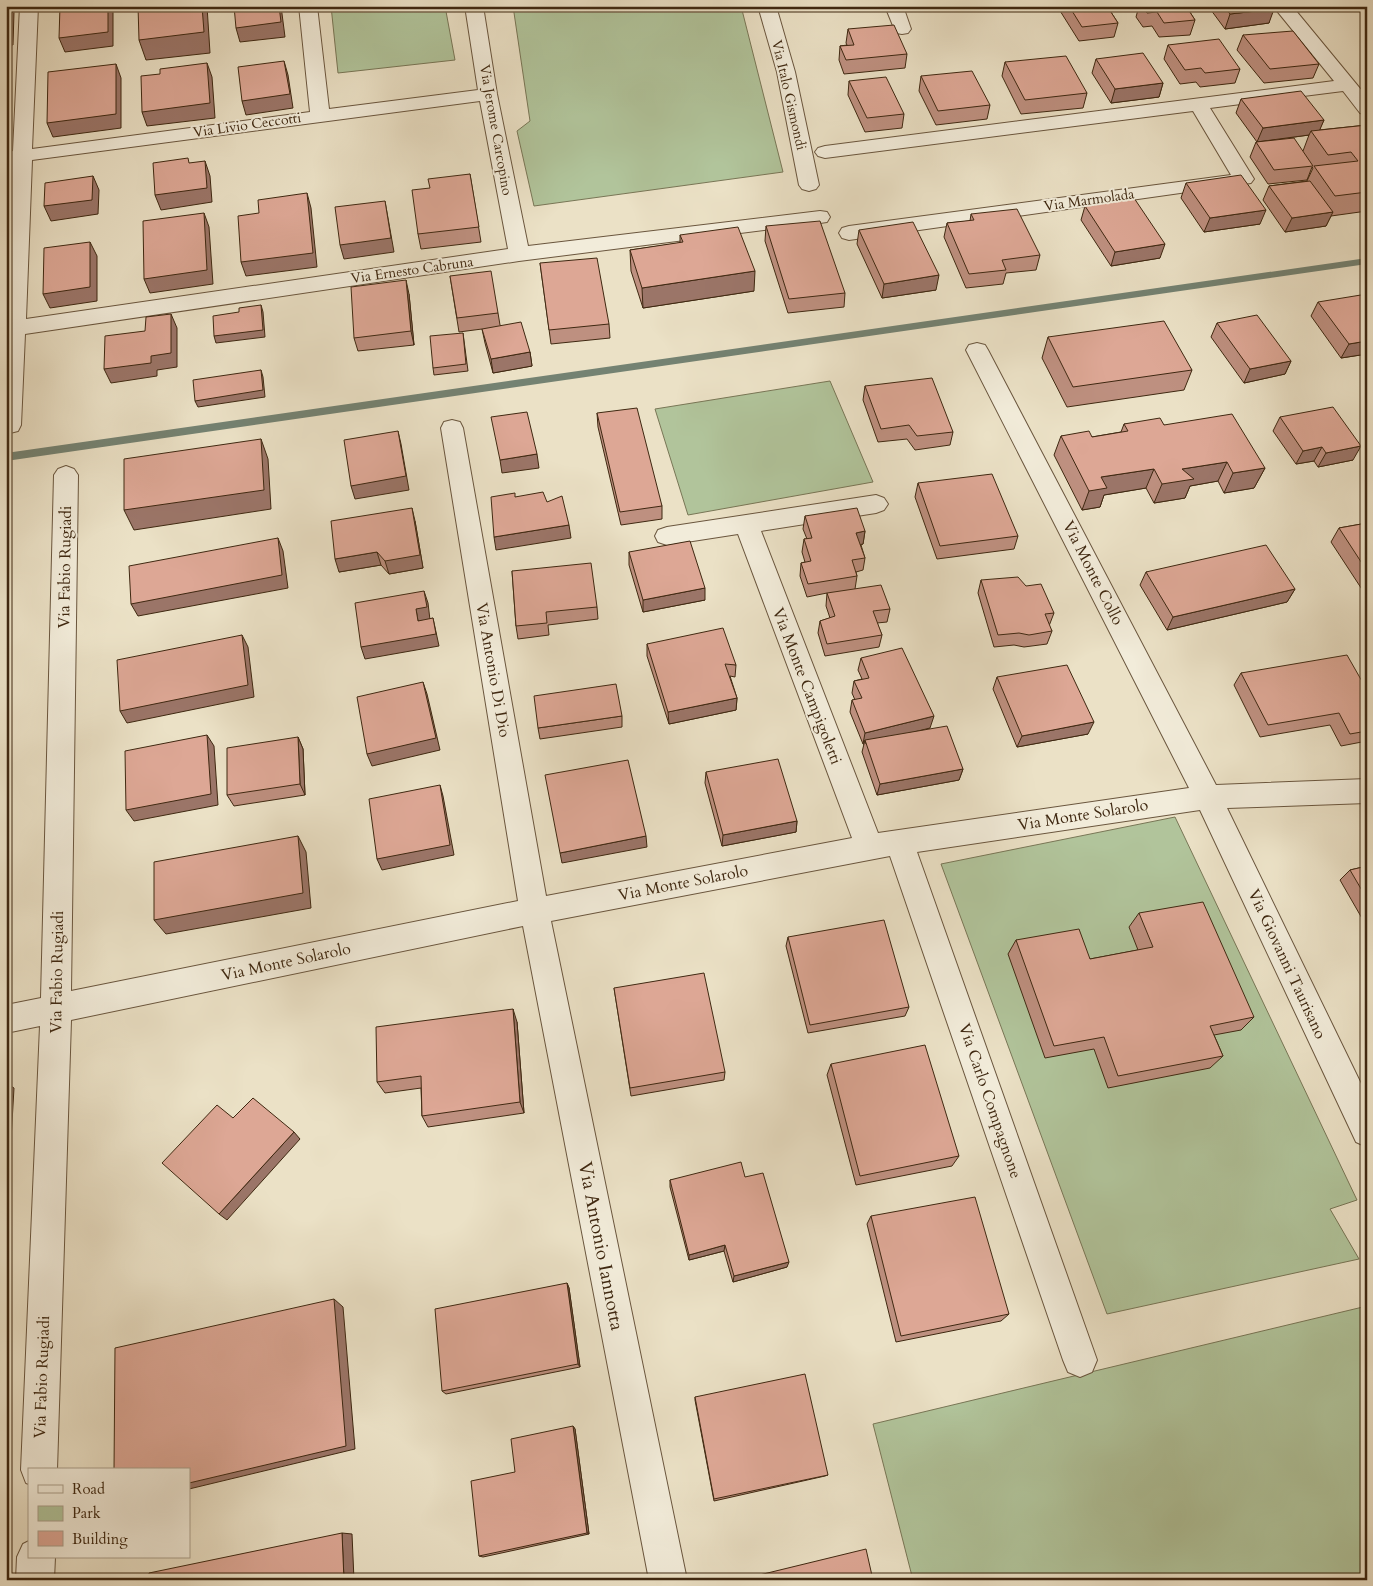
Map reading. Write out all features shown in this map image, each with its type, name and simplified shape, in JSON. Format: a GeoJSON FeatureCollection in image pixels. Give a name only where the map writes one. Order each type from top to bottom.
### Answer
{"type":"FeatureCollection","features":[{"type":"Feature","properties":{"kind":"street"},"geometry":{"type":"LineString","coordinates":[[10,425],[14,157],[29,6]]}},
{"type":"Feature","properties":{"kind":"street"},"geometry":{"type":"LineString","coordinates":[[308,6],[320,115]]}},
{"type":"Feature","properties":{"kind":"street","name":"Via Jerome Carcopino"},"geometry":{"type":"LineString","coordinates":[[474,6],[488,94],[519,254]]}},
{"type":"Feature","properties":{"kind":"street","name":"Via Italo Gismondi"},"geometry":{"type":"LineString","coordinates":[[767,6],[786,72],[809,184]]}},
{"type":"Feature","properties":{"kind":"street"},"geometry":{"type":"LineString","coordinates":[[894,6],[902,29]]}},
{"type":"Feature","properties":{"kind":"street"},"geometry":{"type":"LineString","coordinates":[[1282,6],[1367,108]]}},
{"type":"Feature","properties":{"kind":"street"},"geometry":{"type":"LineString","coordinates":[[825,152],[1198,106],[1348,85]]}},
{"type":"Feature","properties":{"kind":"street","name":"Via Livio Ceccotti"},"geometry":{"type":"LineString","coordinates":[[14,157],[488,94]]}},
{"type":"Feature","properties":{"kind":"street","name":"Via Marmolada"},"geometry":{"type":"LineString","coordinates":[[849,233],[1244,179],[1198,106]]}},
{"type":"Feature","properties":{"kind":"street","name":"Via Ernesto Cabruna"},"geometry":{"type":"LineString","coordinates":[[10,328],[519,254],[820,217]]}},
{"type":"Feature","properties":{"kind":"street","name":"Via Monte Collo"},"geometry":{"type":"LineString","coordinates":[[977,350],[1208,796]]}},
{"type":"Feature","properties":{"kind":"street","name":"Via Antonio Di Dio"},"geometry":{"type":"LineString","coordinates":[[452,428],[534,912]]}},
{"type":"Feature","properties":{"kind":"street","name":"Via Fabio Rugiadi"},"geometry":{"type":"LineString","coordinates":[[39,1468],[56,1009],[66,475]]}},
{"type":"Feature","properties":{"kind":"street"},"geometry":{"type":"LineString","coordinates":[[668,536],[876,504]]}},
{"type":"Feature","properties":{"kind":"street","name":"Via Monte Campigoletti"},"geometry":{"type":"LineString","coordinates":[[746,524],[869,847]]}},
{"type":"Feature","properties":{"kind":"street","name":"Via Monte Solarolo"},"geometry":{"type":"LineString","coordinates":[[6,1019],[534,912],[869,847],[1208,796],[1367,792]]}},
{"type":"Feature","properties":{"kind":"street","name":"Via Giovanni Taurisano"},"geometry":{"type":"LineString","coordinates":[[1208,796],[1367,1131]]}},
{"type":"Feature","properties":{"kind":"street","name":"Via Carlo Compagnone"},"geometry":{"type":"LineString","coordinates":[[900,843],[1080,1360]]}},
{"type":"Feature","properties":{"kind":"street","name":"Via Antonio Iannotta"},"geometry":{"type":"LineString","coordinates":[[534,912],[668,1580]]}},
{"type":"Feature","properties":{"kind":"street"},"geometry":{"type":"LineString","coordinates":[[35,1580],[36,1558]]}},
{"type":"Feature","properties":{"kind":"green space"},"geometry":{"type":"Polygon","coordinates":[[[331,6],[445,6],[455,60],[338,73],[331,6]]]}},
{"type":"Feature","properties":{"kind":"green space"},"geometry":{"type":"Polygon","coordinates":[[[513,6],[741,6],[783,172],[534,206],[517,131],[530,121],[513,6]]]}},
{"type":"Feature","properties":{"kind":"green space"},"geometry":{"type":"Polygon","coordinates":[[[830,381],[873,482],[688,515],[655,409],[830,381]]]}},
{"type":"Feature","properties":{"kind":"green space"},"geometry":{"type":"Polygon","coordinates":[[[1175,817],[1357,1200],[1330,1209],[1359,1259],[1107,1314],[941,864],[1175,817]]]}},
{"type":"Feature","properties":{"kind":"green space"},"geometry":{"type":"Polygon","coordinates":[[[1367,1306],[1367,1580],[913,1580],[873,1424],[1367,1306]]]}},
{"type":"Feature","properties":{"kind":"building"},"geometry":{"type":"Polygon","coordinates":[[[6,6],[8,6],[6,30],[6,6]]]}},
{"type":"Feature","properties":{"kind":"building"},"geometry":{"type":"Polygon","coordinates":[[[60,6],[108,6],[108,32],[59,38],[60,6]]]}},
{"type":"Feature","properties":{"kind":"building"},"geometry":{"type":"Polygon","coordinates":[[[138,6],[202,6],[204,32],[139,40],[138,6]]]}},
{"type":"Feature","properties":{"kind":"building"},"geometry":{"type":"Polygon","coordinates":[[[234,6],[279,6],[281,22],[236,28],[234,6]]]}},
{"type":"Feature","properties":{"kind":"building"},"geometry":{"type":"Polygon","coordinates":[[[1069,6],[1107,6],[1118,23],[1082,27],[1069,6]]]}},
{"type":"Feature","properties":{"kind":"building"},"geometry":{"type":"Polygon","coordinates":[[[1142,6],[1186,6],[1195,20],[1164,23],[1157,12],[1147,13],[1142,6]]]}},
{"type":"Feature","properties":{"kind":"building"},"geometry":{"type":"Polygon","coordinates":[[[1224,6],[1272,6],[1274,9],[1230,14],[1224,6]]]}},
{"type":"Feature","properties":{"kind":"building"},"geometry":{"type":"Polygon","coordinates":[[[894,25],[907,54],[846,60],[840,46],[854,45],[848,29],[894,25]]]}},
{"type":"Feature","properties":{"kind":"building"},"geometry":{"type":"Polygon","coordinates":[[[1293,31],[1319,64],[1270,69],[1243,35],[1293,31]]]}},
{"type":"Feature","properties":{"kind":"building"},"geometry":{"type":"Polygon","coordinates":[[[1219,39],[1240,69],[1205,73],[1201,68],[1185,70],[1168,45],[1219,39]]]}},
{"type":"Feature","properties":{"kind":"building"},"geometry":{"type":"Polygon","coordinates":[[[1143,53],[1163,83],[1115,89],[1096,59],[1143,53]]]}},
{"type":"Feature","properties":{"kind":"building"},"geometry":{"type":"Polygon","coordinates":[[[1066,56],[1087,93],[1025,100],[1005,62],[1066,56]]]}},
{"type":"Feature","properties":{"kind":"building"},"geometry":{"type":"Polygon","coordinates":[[[284,61],[290,94],[242,101],[238,67],[284,61]]]}},
{"type":"Feature","properties":{"kind":"building"},"geometry":{"type":"Polygon","coordinates":[[[207,63],[210,103],[142,112],[141,76],[160,74],[160,69],[207,63]]]}},
{"type":"Feature","properties":{"kind":"building"},"geometry":{"type":"Polygon","coordinates":[[[116,64],[116,114],[47,123],[48,72],[116,64]]]}},
{"type":"Feature","properties":{"kind":"building"},"geometry":{"type":"Polygon","coordinates":[[[972,71],[990,105],[938,111],[921,76],[972,71]]]}},
{"type":"Feature","properties":{"kind":"building"},"geometry":{"type":"Polygon","coordinates":[[[886,77],[904,114],[867,118],[849,81],[886,77]]]}},
{"type":"Feature","properties":{"kind":"building"},"geometry":{"type":"Polygon","coordinates":[[[1301,91],[1324,120],[1263,128],[1241,99],[1301,91]]]}},
{"type":"Feature","properties":{"kind":"building"},"geometry":{"type":"Polygon","coordinates":[[[1367,125],[1367,192],[1335,196],[1314,166],[1358,161],[1351,152],[1328,155],[1311,131],[1367,125]]]}},
{"type":"Feature","properties":{"kind":"building"},"geometry":{"type":"Polygon","coordinates":[[[1294,138],[1313,166],[1274,170],[1256,142],[1294,138]]]}},
{"type":"Feature","properties":{"kind":"building"},"geometry":{"type":"Polygon","coordinates":[[[188,158],[189,163],[205,161],[207,188],[155,195],[153,163],[188,158]]]}},
{"type":"Feature","properties":{"kind":"building"},"geometry":{"type":"Polygon","coordinates":[[[470,174],[479,227],[418,234],[412,190],[430,188],[428,179],[470,174]]]}},
{"type":"Feature","properties":{"kind":"building"},"geometry":{"type":"Polygon","coordinates":[[[1241,175],[1266,210],[1210,218],[1186,183],[1241,175]]]}},
{"type":"Feature","properties":{"kind":"building"},"geometry":{"type":"Polygon","coordinates":[[[93,176],[92,200],[44,206],[45,183],[93,176]]]}},
{"type":"Feature","properties":{"kind":"building"},"geometry":{"type":"Polygon","coordinates":[[[1310,181],[1333,212],[1292,218],[1269,186],[1310,181]]]}},
{"type":"Feature","properties":{"kind":"building"},"geometry":{"type":"Polygon","coordinates":[[[307,193],[313,253],[241,262],[238,216],[259,213],[258,200],[307,193]]]}},
{"type":"Feature","properties":{"kind":"building"},"geometry":{"type":"Polygon","coordinates":[[[1134,198],[1165,244],[1115,252],[1085,206],[1134,198]]]}},
{"type":"Feature","properties":{"kind":"building"},"geometry":{"type":"Polygon","coordinates":[[[385,201],[391,238],[340,245],[335,207],[385,201]]]}},
{"type":"Feature","properties":{"kind":"building"},"geometry":{"type":"Polygon","coordinates":[[[1017,209],[1040,255],[1002,260],[1006,270],[969,274],[947,223],[974,220],[971,214],[1017,209]]]}},
{"type":"Feature","properties":{"kind":"building"},"geometry":{"type":"Polygon","coordinates":[[[204,213],[207,270],[144,279],[143,221],[204,213]]]}},
{"type":"Feature","properties":{"kind":"building"},"geometry":{"type":"Polygon","coordinates":[[[820,221],[845,293],[789,299],[766,226],[820,221]]]}},
{"type":"Feature","properties":{"kind":"building"},"geometry":{"type":"Polygon","coordinates":[[[913,222],[939,275],[884,284],[859,230],[913,222]]]}},
{"type":"Feature","properties":{"kind":"building"},"geometry":{"type":"Polygon","coordinates":[[[738,227],[755,271],[642,288],[630,250],[683,242],[680,235],[738,227]]]}},
{"type":"Feature","properties":{"kind":"building"},"geometry":{"type":"Polygon","coordinates":[[[90,242],[90,287],[43,294],[44,248],[90,242]]]}},
{"type":"Feature","properties":{"kind":"building"},"geometry":{"type":"Polygon","coordinates":[[[597,258],[609,324],[549,330],[540,263],[597,258]]]}},
{"type":"Feature","properties":{"kind":"building"},"geometry":{"type":"Polygon","coordinates":[[[491,271],[498,313],[457,318],[450,276],[491,271]]]}},
{"type":"Feature","properties":{"kind":"building"},"geometry":{"type":"Polygon","coordinates":[[[406,280],[411,331],[354,338],[351,287],[406,280]]]}},
{"type":"Feature","properties":{"kind":"building"},"geometry":{"type":"Polygon","coordinates":[[[1367,294],[1367,341],[1349,344],[1318,302],[1367,294]]]}},
{"type":"Feature","properties":{"kind":"building"},"geometry":{"type":"Polygon","coordinates":[[[261,305],[263,330],[214,336],[213,316],[239,312],[239,308],[261,305]]]}},
{"type":"Feature","properties":{"kind":"building"},"geometry":{"type":"Polygon","coordinates":[[[171,314],[171,353],[151,356],[151,363],[104,369],[105,336],[145,331],[146,317],[171,314]]]}},
{"type":"Feature","properties":{"kind":"building"},"geometry":{"type":"Polygon","coordinates":[[[1257,315],[1291,361],[1250,369],[1217,323],[1257,315]]]}},
{"type":"Feature","properties":{"kind":"building"},"geometry":{"type":"Polygon","coordinates":[[[1164,321],[1192,370],[1073,387],[1048,337],[1164,321]]]}},
{"type":"Feature","properties":{"kind":"building"},"geometry":{"type":"Polygon","coordinates":[[[521,322],[530,352],[491,359],[482,329],[521,322]]]}},
{"type":"Feature","properties":{"kind":"building"},"geometry":{"type":"Polygon","coordinates":[[[463,333],[466,364],[433,368],[430,336],[463,333]]]}},
{"type":"Feature","properties":{"kind":"building"},"geometry":{"type":"Polygon","coordinates":[[[261,370],[263,390],[195,401],[193,380],[261,370]]]}},
{"type":"Feature","properties":{"kind":"building"},"geometry":{"type":"Polygon","coordinates":[[[932,378],[953,432],[917,436],[909,425],[881,429],[865,386],[932,378]]]}},
{"type":"Feature","properties":{"kind":"building"},"geometry":{"type":"Polygon","coordinates":[[[1333,407],[1361,446],[1326,453],[1322,447],[1303,451],[1280,417],[1333,407]]]}},
{"type":"Feature","properties":{"kind":"building"},"geometry":{"type":"Polygon","coordinates":[[[637,408],[662,506],[620,512],[597,413],[637,408]]]}},
{"type":"Feature","properties":{"kind":"building"},"geometry":{"type":"Polygon","coordinates":[[[527,412],[537,454],[500,460],[491,417],[527,412]]]}},
{"type":"Feature","properties":{"kind":"building"},"geometry":{"type":"Polygon","coordinates":[[[1232,414],[1265,468],[1233,473],[1227,462],[1182,469],[1194,479],[1162,484],[1154,469],[1101,477],[1107,488],[1089,491],[1061,436],[1089,431],[1092,437],[1128,431],[1124,424],[1160,418],[1164,425],[1232,414]]]}},
{"type":"Feature","properties":{"kind":"building"},"geometry":{"type":"Polygon","coordinates":[[[398,431],[406,476],[351,486],[344,440],[398,431]]]}},
{"type":"Feature","properties":{"kind":"building"},"geometry":{"type":"Polygon","coordinates":[[[261,439],[264,490],[124,510],[124,459],[261,439]]]}},
{"type":"Feature","properties":{"kind":"building"},"geometry":{"type":"Polygon","coordinates":[[[992,474],[1018,536],[940,546],[918,483],[992,474]]]}},
{"type":"Feature","properties":{"kind":"building"},"geometry":{"type":"Polygon","coordinates":[[[543,492],[547,502],[562,496],[569,525],[494,537],[491,497],[515,493],[515,497],[543,492]]]}},
{"type":"Feature","properties":{"kind":"building"},"geometry":{"type":"Polygon","coordinates":[[[412,508],[420,555],[385,561],[377,552],[335,559],[331,521],[412,508]]]}},
{"type":"Feature","properties":{"kind":"building"},"geometry":{"type":"Polygon","coordinates":[[[857,508],[865,531],[856,533],[865,558],[852,560],[857,576],[808,584],[801,563],[811,561],[804,539],[812,538],[805,516],[857,508]]]}},
{"type":"Feature","properties":{"kind":"building"},"geometry":{"type":"Polygon","coordinates":[[[1367,523],[1367,571],[1339,528],[1367,523]]]}},
{"type":"Feature","properties":{"kind":"building"},"geometry":{"type":"Polygon","coordinates":[[[278,538],[282,575],[131,604],[129,566],[278,538]]]}},
{"type":"Feature","properties":{"kind":"building"},"geometry":{"type":"Polygon","coordinates":[[[690,541],[705,588],[643,600],[629,552],[690,541]]]}},
{"type":"Feature","properties":{"kind":"building"},"geometry":{"type":"Polygon","coordinates":[[[1266,545],[1295,589],[1173,617],[1146,572],[1266,545]]]}},
{"type":"Feature","properties":{"kind":"building"},"geometry":{"type":"Polygon","coordinates":[[[591,563],[597,607],[546,612],[547,623],[516,626],[512,571],[591,563]]]}},
{"type":"Feature","properties":{"kind":"building"},"geometry":{"type":"Polygon","coordinates":[[[1018,577],[1026,586],[1041,584],[1054,613],[1045,614],[1052,631],[1029,635],[1019,633],[998,635],[981,580],[1018,577]]]}},
{"type":"Feature","properties":{"kind":"building"},"geometry":{"type":"Polygon","coordinates":[[[881,585],[890,609],[873,611],[882,635],[827,644],[820,621],[835,616],[827,593],[881,585]]]}},
{"type":"Feature","properties":{"kind":"building"},"geometry":{"type":"Polygon","coordinates":[[[424,591],[427,607],[416,609],[418,621],[433,618],[436,634],[361,647],[355,603],[424,591]]]}},
{"type":"Feature","properties":{"kind":"building"},"geometry":{"type":"Polygon","coordinates":[[[723,628],[736,665],[725,664],[737,698],[668,712],[647,644],[723,628]]]}},
{"type":"Feature","properties":{"kind":"building"},"geometry":{"type":"Polygon","coordinates":[[[242,635],[248,685],[120,711],[117,660],[242,635]]]}},
{"type":"Feature","properties":{"kind":"building"},"geometry":{"type":"Polygon","coordinates":[[[902,648],[934,716],[865,733],[852,700],[862,698],[854,681],[869,678],[861,658],[902,648]]]}},
{"type":"Feature","properties":{"kind":"building"},"geometry":{"type":"Polygon","coordinates":[[[1347,655],[1367,690],[1367,731],[1350,734],[1339,713],[1268,725],[1241,673],[1347,655]]]}},
{"type":"Feature","properties":{"kind":"building"},"geometry":{"type":"Polygon","coordinates":[[[1067,665],[1094,722],[1022,736],[997,677],[1067,665]]]}},
{"type":"Feature","properties":{"kind":"building"},"geometry":{"type":"Polygon","coordinates":[[[423,682],[436,738],[367,754],[357,697],[423,682]]]}},
{"type":"Feature","properties":{"kind":"building"},"geometry":{"type":"Polygon","coordinates":[[[616,684],[622,716],[538,728],[534,696],[616,684]]]}},
{"type":"Feature","properties":{"kind":"building"},"geometry":{"type":"Polygon","coordinates":[[[947,726],[963,769],[880,784],[865,740],[947,726]]]}},
{"type":"Feature","properties":{"kind":"building"},"geometry":{"type":"Polygon","coordinates":[[[207,735],[211,794],[126,810],[125,751],[207,735]]]}},
{"type":"Feature","properties":{"kind":"building"},"geometry":{"type":"Polygon","coordinates":[[[298,737],[300,784],[227,795],[227,748],[298,737]]]}},
{"type":"Feature","properties":{"kind":"building"},"geometry":{"type":"Polygon","coordinates":[[[778,759],[797,821],[723,835],[706,772],[778,759]]]}},
{"type":"Feature","properties":{"kind":"building"},"geometry":{"type":"Polygon","coordinates":[[[628,760],[646,836],[560,853],[545,775],[628,760]]]}},
{"type":"Feature","properties":{"kind":"building"},"geometry":{"type":"Polygon","coordinates":[[[440,785],[450,845],[377,859],[369,799],[440,785]]]}},
{"type":"Feature","properties":{"kind":"building"},"geometry":{"type":"Polygon","coordinates":[[[298,836],[303,893],[154,920],[154,862],[298,836]]]}},
{"type":"Feature","properties":{"kind":"building"},"geometry":{"type":"Polygon","coordinates":[[[1367,866],[1367,899],[1350,870],[1367,866]]]}},
{"type":"Feature","properties":{"kind":"building"},"geometry":{"type":"Polygon","coordinates":[[[1203,902],[1254,1017],[1210,1026],[1223,1056],[1118,1076],[1104,1037],[1054,1046],[1016,940],[1079,929],[1090,959],[1153,947],[1139,913],[1203,902]]]}},
{"type":"Feature","properties":{"kind":"building"},"geometry":{"type":"Polygon","coordinates":[[[884,920],[909,1007],[810,1025],[788,937],[884,920]]]}},
{"type":"Feature","properties":{"kind":"building"},"geometry":{"type":"Polygon","coordinates":[[[704,973],[725,1072],[630,1088],[614,988],[704,973]]]}},
{"type":"Feature","properties":{"kind":"building"},"geometry":{"type":"Polygon","coordinates":[[[513,1009],[520,1102],[422,1116],[421,1076],[377,1082],[376,1027],[513,1009]]]}},
{"type":"Feature","properties":{"kind":"building"},"geometry":{"type":"Polygon","coordinates":[[[925,1045],[959,1156],[860,1176],[831,1064],[925,1045]]]}},
{"type":"Feature","properties":{"kind":"building"},"geometry":{"type":"Polygon","coordinates":[[[253,1098],[294,1132],[219,1214],[162,1163],[217,1105],[233,1118],[253,1098]]]}},
{"type":"Feature","properties":{"kind":"building"},"geometry":{"type":"Polygon","coordinates":[[[741,1162],[745,1177],[763,1173],[789,1262],[734,1276],[725,1245],[689,1255],[670,1180],[741,1162]]]}},
{"type":"Feature","properties":{"kind":"building"},"geometry":{"type":"Polygon","coordinates":[[[975,1197],[1009,1314],[901,1336],[871,1216],[975,1197]]]}},
{"type":"Feature","properties":{"kind":"building"},"geometry":{"type":"Polygon","coordinates":[[[567,1283],[578,1364],[442,1391],[435,1309],[567,1283]]]}},
{"type":"Feature","properties":{"kind":"building"},"geometry":{"type":"Polygon","coordinates":[[[334,1299],[346,1446],[190,1483],[190,1468],[114,1468],[115,1348],[334,1299]]]}},
{"type":"Feature","properties":{"kind":"building"},"geometry":{"type":"Polygon","coordinates":[[[805,1374],[828,1475],[714,1499],[695,1397],[805,1374]]]}},
{"type":"Feature","properties":{"kind":"building"},"geometry":{"type":"Polygon","coordinates":[[[573,1426],[587,1533],[479,1556],[471,1481],[515,1472],[511,1439],[573,1426]]]}},
{"type":"Feature","properties":{"kind":"building"},"geometry":{"type":"Polygon","coordinates":[[[342,1533],[344,1580],[149,1580],[149,1573],[342,1533]]]}},
{"type":"Feature","properties":{"kind":"building"},"geometry":{"type":"Polygon","coordinates":[[[866,1549],[873,1580],[747,1580],[747,1578],[866,1549]]]}},
{"type":"Feature","properties":{"kind":"waterway"},"geometry":{"type":"LineString","coordinates":[[6,457],[1367,261]]}}]}
